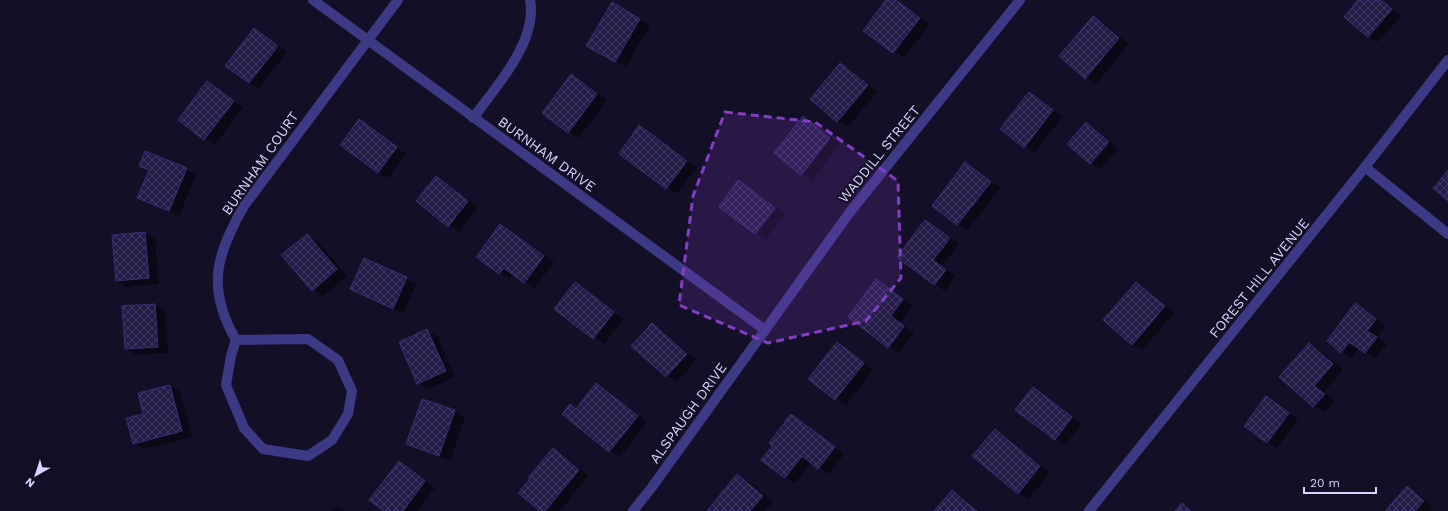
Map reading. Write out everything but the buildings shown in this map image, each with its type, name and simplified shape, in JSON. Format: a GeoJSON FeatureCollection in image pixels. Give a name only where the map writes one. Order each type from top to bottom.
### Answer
{"type":"FeatureCollection","features":[{"type":"Feature","properties":{"kind":"street","name":"BURNHAM DRIVE"},"geometry":{"type":"LineString","coordinates":[[314,0],[473,118],[765,330]]}},
{"type":"Feature","properties":{"kind":"street","name":"BURNHAM COURT"},"geometry":{"type":"LineString","coordinates":[[236,340],[225,321],[219,299],[218,277],[220,256],[228,235],[244,206],[398,0]]}},
{"type":"Feature","properties":{"kind":"street"},"geometry":{"type":"LineString","coordinates":[[473,118],[513,63],[528,34],[531,12],[530,0]]}},
{"type":"Feature","properties":{"kind":"street","name":"WADDILL STREET"},"geometry":{"type":"LineString","coordinates":[[765,330],[850,212],[1020,0]]}},
{"type":"Feature","properties":{"kind":"street","name":"FOREST HILL AVENUE"},"geometry":{"type":"LineString","coordinates":[[1089,511],[1365,167],[1448,60]]}},
{"type":"Feature","properties":{"kind":"street"},"geometry":{"type":"LineString","coordinates":[[1365,167],[1448,234]]}},
{"type":"Feature","properties":{"kind":"street","name":"ALSPAUGH DRIVE"},"geometry":{"type":"LineString","coordinates":[[633,511],[652,487],[765,330]]}},
{"type":"Feature","properties":{"kind":"street"},"geometry":{"type":"LineString","coordinates":[[308,338],[338,360],[352,391],[348,414],[332,440],[308,456],[262,450],[244,428],[226,385],[231,356],[236,340],[308,338]]}},
{"type":"Feature","properties":{"kind":"highlighted area"},"geometry":{"type":"Polygon","coordinates":[[[725,112],[815,122],[898,181],[901,278],[866,321],[768,343],[679,305],[693,196],[725,112]]]}}]}
